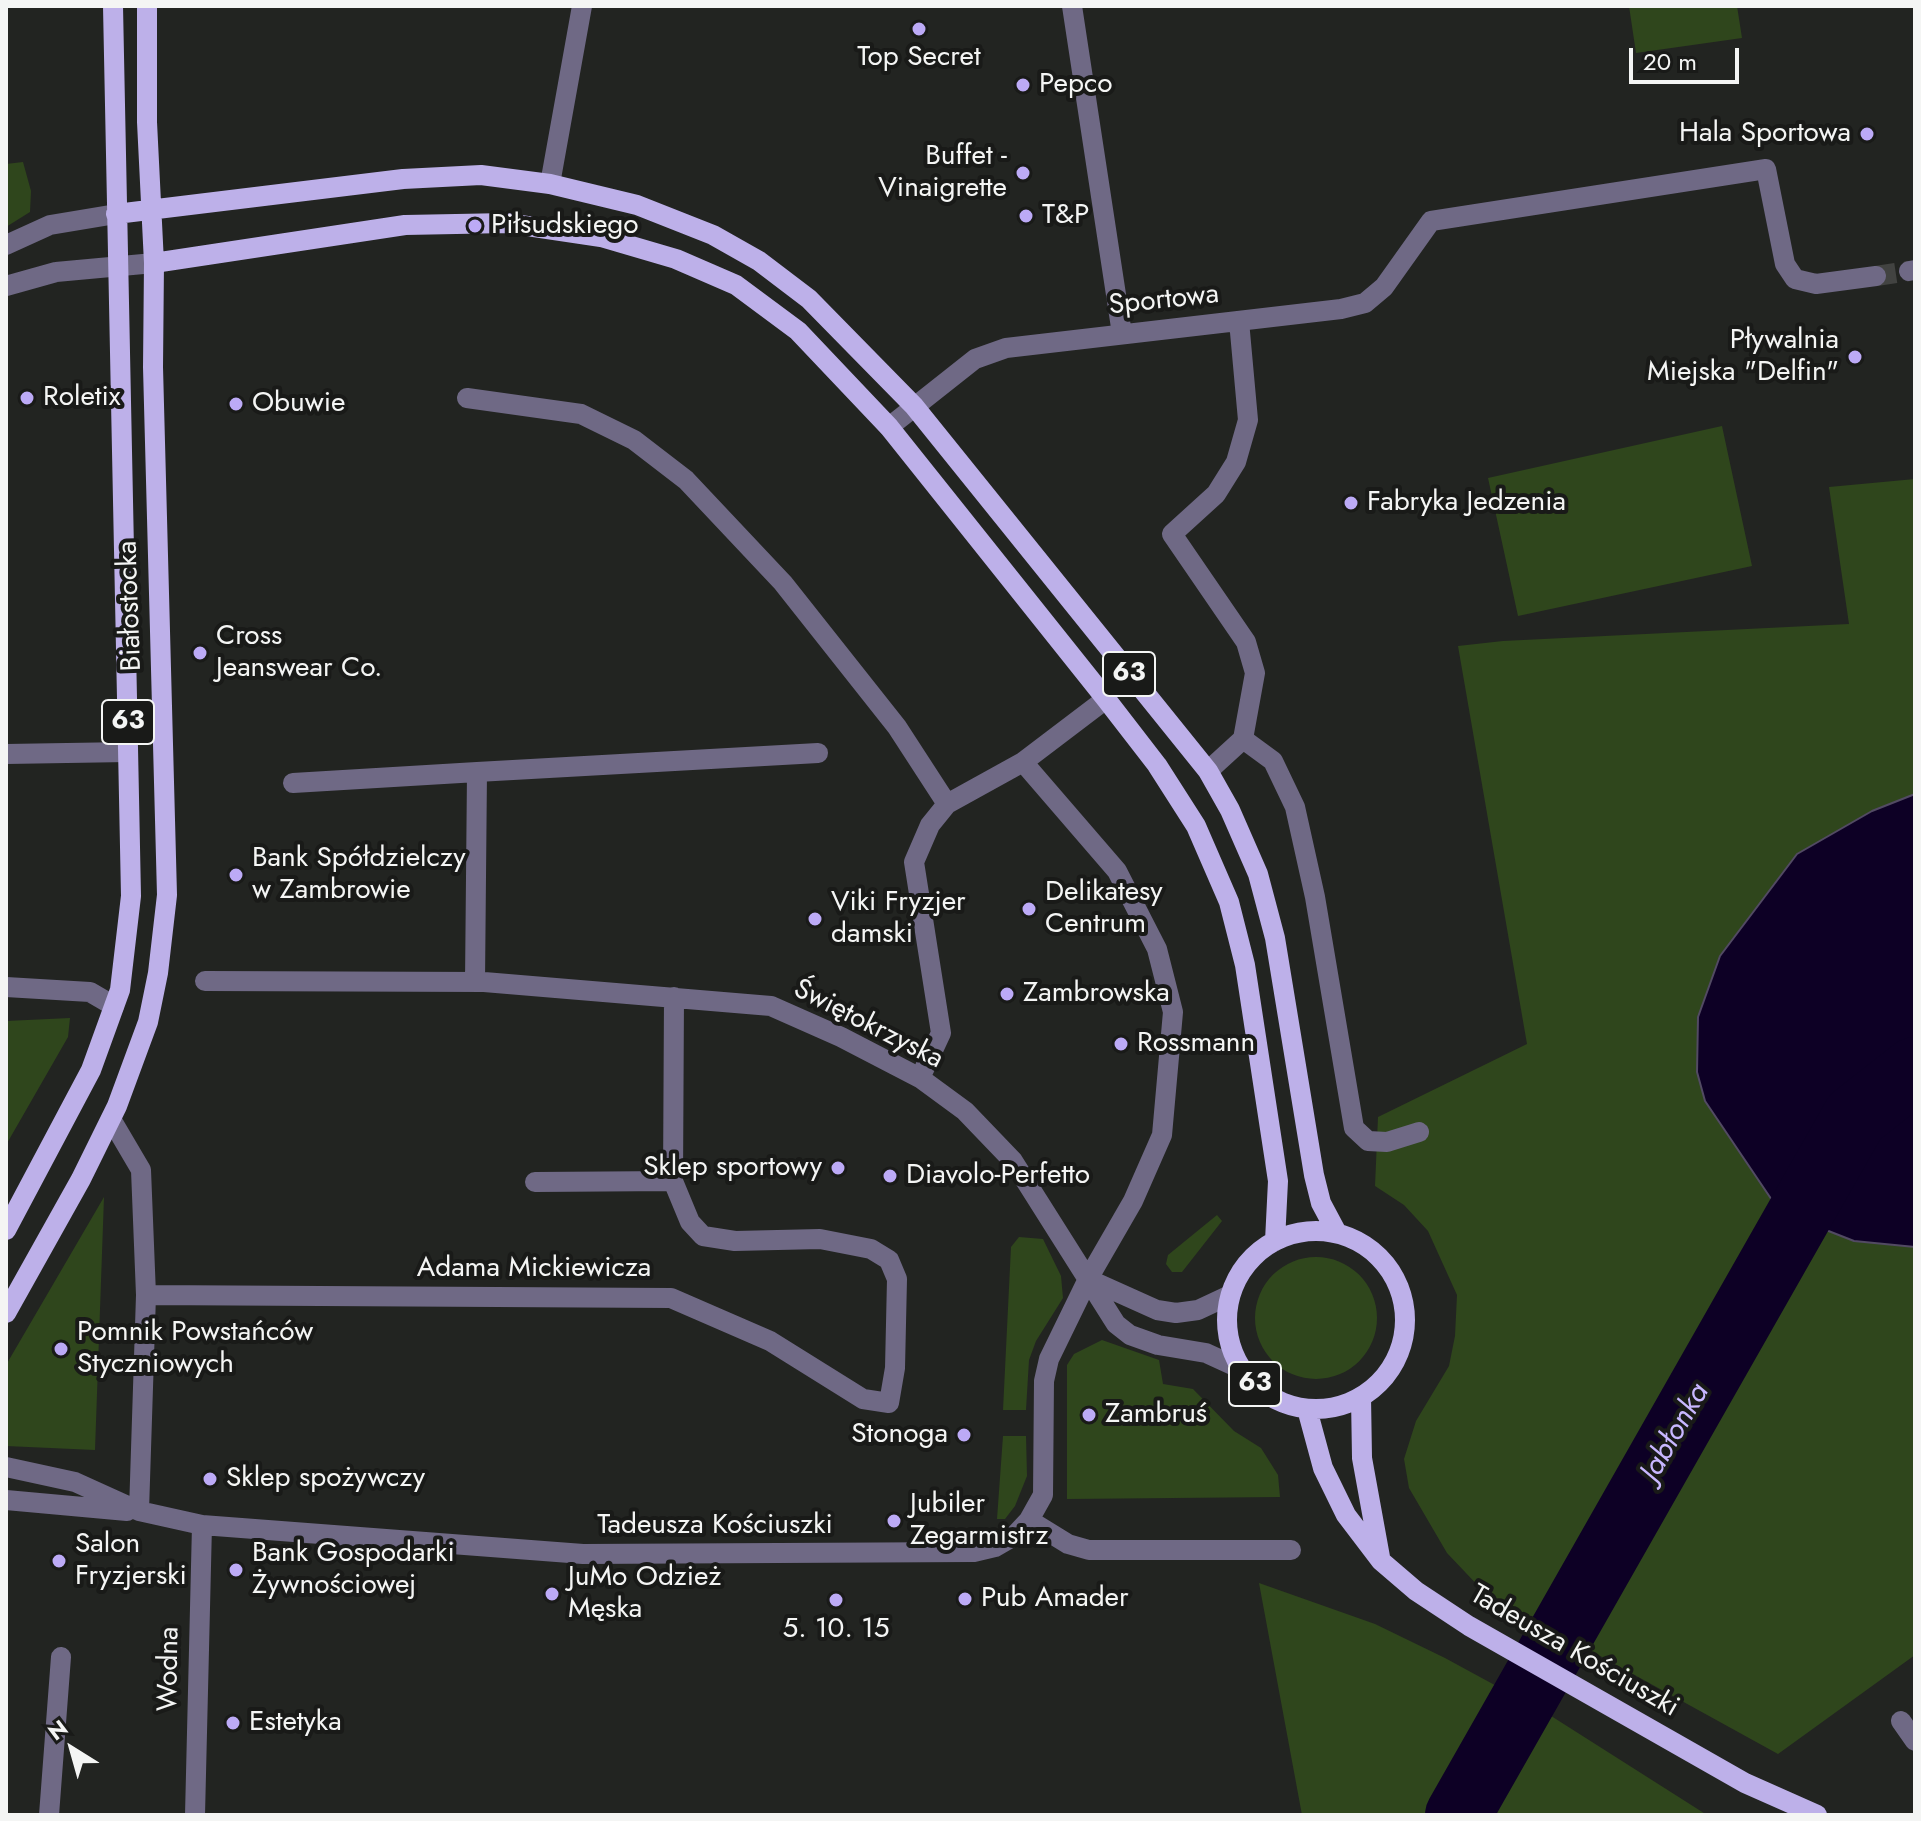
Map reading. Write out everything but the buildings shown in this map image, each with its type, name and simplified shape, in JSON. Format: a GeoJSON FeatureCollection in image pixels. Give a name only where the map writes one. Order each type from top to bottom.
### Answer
{"type":"FeatureCollection","features":[{"type":"Feature","properties":{"kind":"main road","name":"Białostocka"},"geometry":{"type":"LineString","coordinates":[[6,1230],[91,1070],[120,990],[131,896],[113,6]]}},
{"type":"Feature","properties":{"kind":"main road","name":"Białostocka"},"geometry":{"type":"LineString","coordinates":[[6,1313],[111,1119],[148,1022],[158,973],[167,895],[147,6]]}},
{"type":"Feature","properties":{"kind":"main road","name":"63"},"geometry":{"type":"LineString","coordinates":[[116,214],[403,179],[481,175],[550,184],[637,205],[713,235],[759,261],[809,299],[914,406],[1208,771],[1230,810],[1258,874],[1275,938],[1314,1175],[1321,1203],[1337,1233]]}},
{"type":"Feature","properties":{"kind":"main road","name":"63"},"geometry":{"type":"LineString","coordinates":[[154,263],[405,225],[507,223],[601,237],[676,259],[736,285],[798,331],[889,427],[1157,765],[1196,826],[1229,902],[1245,965],[1278,1181],[1275,1241]]}},
{"type":"Feature","properties":{"kind":"main road","name":"63"},"geometry":{"type":"LineString","coordinates":[[1316,1230],[1337,1233],[1359,1241],[1378,1255],[1393,1273],[1404,1306],[1403,1342],[1394,1364],[1361,1397],[1344,1405],[1307,1409],[1282,1402],[1259,1388],[1241,1369],[1231,1345],[1227,1319],[1230,1295],[1240,1273],[1255,1255],[1275,1241],[1316,1230]]}},
{"type":"Feature","properties":{"kind":"main road"},"geometry":{"type":"LineString","coordinates":[[1361,1397],[1362,1458],[1381,1561]]}},
{"type":"Feature","properties":{"kind":"main road","name":"Tadeusza Kościuszki"},"geometry":{"type":"LineString","coordinates":[[1307,1409],[1323,1468],[1346,1515],[1381,1561],[1416,1591],[1469,1626],[1745,1783],[1817,1815]]}},
{"type":"Feature","properties":{"kind":"main road","name":"Tadeusza Kościuszki"},"geometry":{"type":"LineString","coordinates":[[1745,1783],[1782,1815]]}},
{"type":"Feature","properties":{"kind":"street"},"geometry":{"type":"LineString","coordinates":[[550,184],[582,6]]}},
{"type":"Feature","properties":{"kind":"street"},"geometry":{"type":"LineString","coordinates":[[1072,6],[1122,334]]}},
{"type":"Feature","properties":{"kind":"street","name":"Sportowa"},"geometry":{"type":"LineString","coordinates":[[889,427],[975,359],[1006,348],[1365,303],[1384,287],[1431,221],[1766,169],[1785,264],[1795,279],[1816,284],[1876,276]]}},
{"type":"Feature","properties":{"kind":"street"},"geometry":{"type":"LineString","coordinates":[[6,245],[50,225],[116,214]]}},
{"type":"Feature","properties":{"kind":"street"},"geometry":{"type":"LineString","coordinates":[[6,286],[56,272],[154,263]]}},
{"type":"Feature","properties":{"kind":"street"},"geometry":{"type":"LineString","coordinates":[[1208,771],[1243,739],[1255,673],[1246,642],[1172,534],[1216,494],[1236,462],[1248,420],[1239,321]]}},
{"type":"Feature","properties":{"kind":"street"},"geometry":{"type":"LineString","coordinates":[[467,398],[581,414],[634,440],[686,480],[783,583],[897,727],[947,804]]}},
{"type":"Feature","properties":{"kind":"street"},"geometry":{"type":"LineString","coordinates":[[920,1078],[941,1033],[914,862],[930,825],[947,804],[1023,762],[1106,699]]}},
{"type":"Feature","properties":{"kind":"street"},"geometry":{"type":"LineString","coordinates":[[1243,739],[1273,761],[1295,807],[1315,897],[1354,1128],[1368,1141],[1387,1142],[1419,1132]]}},
{"type":"Feature","properties":{"kind":"street"},"geometry":{"type":"LineString","coordinates":[[6,754],[128,752]]}},
{"type":"Feature","properties":{"kind":"street"},"geometry":{"type":"LineString","coordinates":[[293,783],[818,753]]}},
{"type":"Feature","properties":{"kind":"street","name":"Tadeusza Kościuszki"},"geometry":{"type":"LineString","coordinates":[[139,1511],[202,1525],[583,1554],[974,1552],[995,1547],[1014,1536],[1029,1520],[1043,1495],[1046,1476],[1044,1381],[1049,1359],[1088,1279],[1133,1201],[1162,1135],[1173,1012],[1157,949],[1117,871],[1023,762]]}},
{"type":"Feature","properties":{"kind":"street"},"geometry":{"type":"LineString","coordinates":[[477,772],[479,982]]}},
{"type":"Feature","properties":{"kind":"street","name":"Świętokrzyska"},"geometry":{"type":"LineString","coordinates":[[205,981],[479,982],[771,1006],[841,1037],[920,1078],[965,1111],[1013,1161],[1116,1324],[1130,1335],[1158,1345],[1206,1353],[1241,1369]]}},
{"type":"Feature","properties":{"kind":"street"},"geometry":{"type":"LineString","coordinates":[[6,987],[90,992],[114,1006]]}},
{"type":"Feature","properties":{"kind":"street","name":"Adama Mickiewicza"},"geometry":{"type":"LineString","coordinates":[[146,1295],[671,1298],[770,1341],[863,1399],[889,1403],[895,1368],[897,1279],[889,1260],[871,1249],[820,1239],[735,1241],[703,1236],[690,1222],[673,1181],[674,997]]}},
{"type":"Feature","properties":{"kind":"street"},"geometry":{"type":"LineString","coordinates":[[111,1119],[141,1170],[146,1295],[139,1511]]}},
{"type":"Feature","properties":{"kind":"street"},"geometry":{"type":"LineString","coordinates":[[535,1182],[673,1181]]}},
{"type":"Feature","properties":{"kind":"street"},"geometry":{"type":"LineString","coordinates":[[1088,1279],[1157,1310],[1176,1313],[1198,1310],[1230,1295]]}},
{"type":"Feature","properties":{"kind":"street"},"geometry":{"type":"LineString","coordinates":[[6,1467],[75,1482],[139,1511]]}},
{"type":"Feature","properties":{"kind":"street"},"geometry":{"type":"LineString","coordinates":[[6,1500],[139,1511]]}},
{"type":"Feature","properties":{"kind":"street"},"geometry":{"type":"LineString","coordinates":[[1029,1520],[1068,1544],[1089,1550],[1291,1550]]}},
{"type":"Feature","properties":{"kind":"street","name":"Wodna"},"geometry":{"type":"LineString","coordinates":[[195,1815],[202,1525]]}},
{"type":"Feature","properties":{"kind":"street"},"geometry":{"type":"LineString","coordinates":[[49,1815],[61,1657]]}},
{"type":"Feature","properties":{"kind":"street"},"geometry":{"type":"LineString","coordinates":[[1901,1721],[1915,1741]]}},
{"type":"Feature","properties":{"kind":"green space"},"geometry":{"type":"Polygon","coordinates":[[[1629,6],[1737,6],[1742,38],[1636,53],[1629,6]]]}},
{"type":"Feature","properties":{"kind":"green space"},"geometry":{"type":"Polygon","coordinates":[[[23,162],[31,191],[30,212],[6,227],[6,164],[23,162]]]}},
{"type":"Feature","properties":{"kind":"green space"},"geometry":{"type":"Polygon","coordinates":[[[1722,426],[1752,566],[1518,616],[1488,478],[1722,426]]]}},
{"type":"Feature","properties":{"kind":"green space"},"geometry":{"type":"Polygon","coordinates":[[[1915,479],[1915,794],[1872,811],[1797,854],[1720,956],[1854,1241],[1915,1247],[1915,1655],[1778,1754],[1484,1592],[1447,1553],[1409,1488],[1404,1459],[1416,1421],[1449,1366],[1455,1336],[1457,1295],[1428,1231],[1404,1205],[1375,1186],[1378,1117],[1527,1044],[1458,646],[1503,641],[1849,624],[1829,487],[1915,479]]]}},
{"type":"Feature","properties":{"kind":"green space"},"geometry":{"type":"Polygon","coordinates":[[[70,1018],[68,1037],[6,1145],[6,1021],[70,1018]]]}},
{"type":"Feature","properties":{"kind":"green space"},"geometry":{"type":"Polygon","coordinates":[[[104,1197],[95,1450],[6,1446],[6,1365],[104,1197]]]}},
{"type":"Feature","properties":{"kind":"green space"},"geometry":{"type":"Polygon","coordinates":[[[1217,1215],[1222,1221],[1182,1272],[1172,1272],[1166,1264],[1168,1255],[1217,1215]]]}},
{"type":"Feature","properties":{"kind":"green space"},"geometry":{"type":"Polygon","coordinates":[[[1019,1237],[1043,1239],[1061,1276],[1063,1298],[1036,1341],[1029,1360],[1026,1410],[1003,1410],[1011,1247],[1019,1237]]]}},
{"type":"Feature","properties":{"kind":"green space"},"geometry":{"type":"Polygon","coordinates":[[[1316,1257],[1339,1261],[1359,1275],[1373,1295],[1377,1318],[1373,1341],[1359,1361],[1339,1375],[1316,1379],[1293,1375],[1273,1361],[1259,1341],[1255,1318],[1259,1295],[1273,1275],[1293,1261],[1316,1257]]]}},
{"type":"Feature","properties":{"kind":"green space"},"geometry":{"type":"Polygon","coordinates":[[[1102,1340],[1159,1360],[1163,1384],[1193,1389],[1234,1431],[1261,1448],[1278,1475],[1280,1497],[1067,1499],[1067,1365],[1074,1354],[1102,1340]]]}},
{"type":"Feature","properties":{"kind":"green space"},"geometry":{"type":"Polygon","coordinates":[[[1003,1436],[1026,1436],[1027,1476],[1015,1506],[1005,1519],[997,1519],[1003,1436]]]}},
{"type":"Feature","properties":{"kind":"green space"},"geometry":{"type":"Polygon","coordinates":[[[1259,1583],[1375,1624],[1445,1658],[1548,1714],[1707,1815],[1302,1815],[1259,1583]]]}},
{"type":"Feature","properties":{"kind":"shaded area"},"geometry":{"type":"Polygon","coordinates":[[[1915,794],[1915,1247],[1854,1241],[1780,1212],[1705,1101],[1697,1072],[1698,1017],[1720,956],[1797,854],[1872,811],[1915,794]]]}},
{"type":"Feature","properties":{"kind":"waterway","name":"Jabłonka"},"geometry":{"type":"LineString","coordinates":[[1458,1815],[1855,1117],[1915,1070]]}},
{"type":"Feature","properties":{"kind":"tunnel"},"geometry":{"type":"LineString","coordinates":[[1876,276],[1909,271]]}},
{"type":"Feature","properties":{"kind":"place","name":"Top Secret"},"geometry":{"type":"Point","coordinates":[919,29]}},
{"type":"Feature","properties":{"kind":"place","name":"Pepco"},"geometry":{"type":"Point","coordinates":[1023,85]}},
{"type":"Feature","properties":{"kind":"place","name":"Hala Sportowa"},"geometry":{"type":"Point","coordinates":[1867,134]}},
{"type":"Feature","properties":{"kind":"place","name":"Buffet - Vinaigrette"},"geometry":{"type":"Point","coordinates":[1023,173]}},
{"type":"Feature","properties":{"kind":"place","name":"T&P"},"geometry":{"type":"Point","coordinates":[1026,216]}},
{"type":"Feature","properties":{"kind":"place","name":"Piłsudskiego"},"geometry":{"type":"Point","coordinates":[475,226]}},
{"type":"Feature","properties":{"kind":"place","name":"Pływalnia Miejska \"Delfin\""},"geometry":{"type":"Point","coordinates":[1855,357]}},
{"type":"Feature","properties":{"kind":"place","name":"Roletix"},"geometry":{"type":"Point","coordinates":[27,398]}},
{"type":"Feature","properties":{"kind":"place","name":"Obuwie"},"geometry":{"type":"Point","coordinates":[236,404]}},
{"type":"Feature","properties":{"kind":"place","name":"Fabryka Jedzenia"},"geometry":{"type":"Point","coordinates":[1351,503]}},
{"type":"Feature","properties":{"kind":"place","name":"Cross Jeanswear Co."},"geometry":{"type":"Point","coordinates":[200,653]}},
{"type":"Feature","properties":{"kind":"place","name":"Bank Spółdzielczy w Zambrowie"},"geometry":{"type":"Point","coordinates":[236,875]}},
{"type":"Feature","properties":{"kind":"place","name":"Delikatesy Centrum"},"geometry":{"type":"Point","coordinates":[1029,909]}},
{"type":"Feature","properties":{"kind":"place","name":"Viki Fryzjer damski"},"geometry":{"type":"Point","coordinates":[815,919]}},
{"type":"Feature","properties":{"kind":"place","name":"Zambrowska"},"geometry":{"type":"Point","coordinates":[1007,994]}},
{"type":"Feature","properties":{"kind":"place","name":"Rossmann"},"geometry":{"type":"Point","coordinates":[1121,1044]}},
{"type":"Feature","properties":{"kind":"place","name":"Sklep sportowy"},"geometry":{"type":"Point","coordinates":[838,1168]}},
{"type":"Feature","properties":{"kind":"place","name":"Diavolo-Perfetto"},"geometry":{"type":"Point","coordinates":[890,1176]}},
{"type":"Feature","properties":{"kind":"place","name":"Pomnik Powstańców Styczniowych"},"geometry":{"type":"Point","coordinates":[61,1349]}},
{"type":"Feature","properties":{"kind":"place","name":"Zambruś"},"geometry":{"type":"Point","coordinates":[1089,1415]}},
{"type":"Feature","properties":{"kind":"place","name":"Stonoga"},"geometry":{"type":"Point","coordinates":[964,1435]}},
{"type":"Feature","properties":{"kind":"place","name":"Sklep spożywczy"},"geometry":{"type":"Point","coordinates":[210,1479]}},
{"type":"Feature","properties":{"kind":"place","name":"Jubiler Zegarmistrz"},"geometry":{"type":"Point","coordinates":[894,1521]}},
{"type":"Feature","properties":{"kind":"place","name":"Salon Fryzjerski"},"geometry":{"type":"Point","coordinates":[59,1561]}},
{"type":"Feature","properties":{"kind":"place","name":"Bank Gospodarki Żywnościowej"},"geometry":{"type":"Point","coordinates":[236,1570]}},
{"type":"Feature","properties":{"kind":"place","name":"JuMo Odzież Męska"},"geometry":{"type":"Point","coordinates":[552,1594]}},
{"type":"Feature","properties":{"kind":"place","name":"Pub Amader"},"geometry":{"type":"Point","coordinates":[965,1599]}},
{"type":"Feature","properties":{"kind":"place","name":"5. 10. 15"},"geometry":{"type":"Point","coordinates":[836,1600]}},
{"type":"Feature","properties":{"kind":"place","name":"Estetyka"},"geometry":{"type":"Point","coordinates":[233,1723]}}]}
